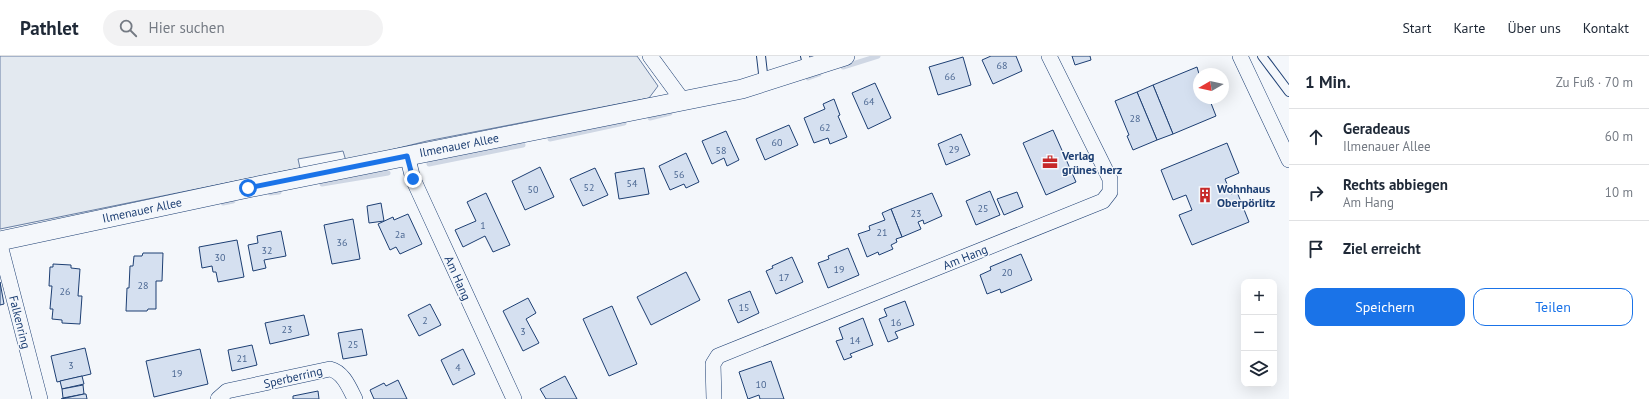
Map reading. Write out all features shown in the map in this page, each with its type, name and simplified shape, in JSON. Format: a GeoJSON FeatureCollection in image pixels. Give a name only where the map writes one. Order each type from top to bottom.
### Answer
{"type":"FeatureCollection","features":[{"type":"Feature","properties":{"kind":"street"},"geometry":{"type":"LineString","coordinates":[[650,56],[683,101]]}},
{"type":"Feature","properties":{"kind":"street","name":"Ilmenauer Allee"},"geometry":{"type":"LineString","coordinates":[[0,241],[407,156],[683,101],[764,83],[806,62],[845,56]]}},
{"type":"Feature","properties":{"kind":"street","name":"Am Hang"},"geometry":{"type":"LineString","coordinates":[[714,399],[712,364],[718,356],[1102,201],[1110,192],[1110,179],[1049,56]]}},
{"type":"Feature","properties":{"kind":"street"},"geometry":{"type":"LineString","coordinates":[[1240,56],[1289,160]]}},
{"type":"Feature","properties":{"kind":"street","name":"Am Hang"},"geometry":{"type":"LineString","coordinates":[[407,156],[413,179],[514,399]]}},
{"type":"Feature","properties":{"kind":"street","name":"Falkenring"},"geometry":{"type":"LineString","coordinates":[[0,245],[40,399]]}},
{"type":"Feature","properties":{"kind":"street","name":"Sperberring"},"geometry":{"type":"LineString","coordinates":[[218,399],[227,391],[330,369],[336,370],[343,378],[355,399]]}},
{"type":"Feature","properties":{"kind":"lane"},"geometry":{"type":"LineString","coordinates":[[761,56],[764,83]]}},
{"type":"Feature","properties":{"kind":"lane"},"geometry":{"type":"LineString","coordinates":[[1262,56],[1289,92]]}},
{"type":"Feature","properties":{"kind":"shaded area"},"geometry":{"type":"Polygon","coordinates":[[[0,56],[637,56],[658,86],[649,98],[427,141],[346,161],[343,151],[298,159],[300,168],[0,229],[0,56]]]}},
{"type":"Feature","properties":{"kind":"building"},"geometry":{"type":"Polygon","coordinates":[[[991,56],[1016,56],[1022,71],[993,84],[982,60],[991,56]]]}},
{"type":"Feature","properties":{"kind":"building"},"geometry":{"type":"Polygon","coordinates":[[[1072,56],[1090,56],[1091,60],[1075,65],[1072,56]]]}},
{"type":"Feature","properties":{"kind":"building"},"geometry":{"type":"Polygon","coordinates":[[[963,57],[971,85],[938,95],[929,67],[963,57]]]}},
{"type":"Feature","properties":{"kind":"building"},"geometry":{"type":"Polygon","coordinates":[[[1193,69],[1193,104],[1211,104],[1216,116],[1173,134],[1153,85],[1193,69]]]}},
{"type":"Feature","properties":{"kind":"building"},"geometry":{"type":"Polygon","coordinates":[[[875,83],[891,118],[868,129],[852,93],[875,83]]]}},
{"type":"Feature","properties":{"kind":"building","name":"Verlag grünes herz"},"geometry":{"type":"Polygon","coordinates":[[[1153,85],[1173,134],[1157,140],[1137,92],[1153,85]]]}},
{"type":"Feature","properties":{"kind":"building"},"geometry":{"type":"Polygon","coordinates":[[[1137,92],[1157,140],[1133,150],[1127,136],[1129,135],[1115,101],[1137,92]]]}},
{"type":"Feature","properties":{"kind":"building"},"geometry":{"type":"Polygon","coordinates":[[[834,99],[840,115],[838,116],[847,137],[830,144],[828,138],[814,143],[804,118],[825,109],[823,104],[834,99]]]}},
{"type":"Feature","properties":{"kind":"building"},"geometry":{"type":"Polygon","coordinates":[[[789,125],[798,145],[765,160],[756,139],[789,125]]]}},
{"type":"Feature","properties":{"kind":"building","name":"Verlag grünes herz"},"geometry":{"type":"Polygon","coordinates":[[[1053,130],[1076,182],[1046,195],[1023,143],[1053,130]]]}},
{"type":"Feature","properties":{"kind":"building"},"geometry":{"type":"Polygon","coordinates":[[[726,131],[739,160],[727,166],[724,158],[712,164],[702,141],[726,131]]]}},
{"type":"Feature","properties":{"kind":"building"},"geometry":{"type":"Polygon","coordinates":[[[961,134],[970,155],[946,165],[938,144],[961,134]]]}},
{"type":"Feature","properties":{"kind":"building","name":"Wohnhaus Oberpörlitz"},"geometry":{"type":"Polygon","coordinates":[[[1227,143],[1239,173],[1225,179],[1231,194],[1237,192],[1249,222],[1192,245],[1179,215],[1192,210],[1186,195],[1173,200],[1161,170],[1227,143]]]}},
{"type":"Feature","properties":{"kind":"building"},"geometry":{"type":"Polygon","coordinates":[[[686,153],[699,182],[686,188],[684,184],[670,190],[659,166],[686,153]]]}},
{"type":"Feature","properties":{"kind":"building"},"geometry":{"type":"Polygon","coordinates":[[[540,167],[554,197],[525,210],[512,181],[540,167]]]}},
{"type":"Feature","properties":{"kind":"building"},"geometry":{"type":"Polygon","coordinates":[[[595,168],[608,195],[583,206],[570,179],[595,168]]]}},
{"type":"Feature","properties":{"kind":"building"},"geometry":{"type":"Polygon","coordinates":[[[644,168],[649,194],[619,199],[615,173],[644,168]]]}},
{"type":"Feature","properties":{"kind":"building"},"geometry":{"type":"Polygon","coordinates":[[[990,191],[1000,215],[976,225],[966,201],[990,191]]]}},
{"type":"Feature","properties":{"kind":"building"},"geometry":{"type":"Polygon","coordinates":[[[1017,192],[1023,207],[1004,215],[997,199],[1017,192]]]}},
{"type":"Feature","properties":{"kind":"building"},"geometry":{"type":"Polygon","coordinates":[[[486,193],[510,245],[493,252],[485,236],[463,247],[455,230],[476,221],[467,202],[486,193]]]}},
{"type":"Feature","properties":{"kind":"building"},"geometry":{"type":"Polygon","coordinates":[[[932,193],[942,216],[924,224],[923,220],[918,222],[921,229],[902,237],[891,209],[932,193]]]}},
{"type":"Feature","properties":{"kind":"building"},"geometry":{"type":"Polygon","coordinates":[[[381,203],[384,221],[369,223],[367,206],[381,203]]]}},
{"type":"Feature","properties":{"kind":"building"},"geometry":{"type":"Polygon","coordinates":[[[891,209],[902,237],[896,239],[897,242],[891,245],[893,249],[879,255],[878,252],[867,257],[858,234],[870,230],[869,226],[885,220],[882,213],[891,209]]]}},
{"type":"Feature","properties":{"kind":"building"},"geometry":{"type":"Polygon","coordinates":[[[408,214],[422,244],[400,254],[396,247],[390,250],[378,224],[393,217],[394,220],[408,214]]]}},
{"type":"Feature","properties":{"kind":"building"},"geometry":{"type":"Polygon","coordinates":[[[353,219],[360,259],[332,264],[324,225],[353,219]]]}},
{"type":"Feature","properties":{"kind":"building"},"geometry":{"type":"Polygon","coordinates":[[[281,231],[286,256],[264,260],[266,268],[253,271],[248,245],[258,243],[257,236],[281,231]]]}},
{"type":"Feature","properties":{"kind":"building"},"geometry":{"type":"Polygon","coordinates":[[[237,240],[244,277],[218,282],[216,272],[213,272],[212,266],[202,268],[199,247],[237,240]]]}},
{"type":"Feature","properties":{"kind":"building"},"geometry":{"type":"Polygon","coordinates":[[[848,248],[859,275],[828,288],[818,263],[829,259],[828,256],[848,248]]]}},
{"type":"Feature","properties":{"kind":"building"},"geometry":{"type":"Polygon","coordinates":[[[143,253],[163,253],[162,281],[156,281],[156,309],[148,309],[147,311],[126,311],[130,266],[133,266],[134,256],[142,256],[143,253]]]}},
{"type":"Feature","properties":{"kind":"building"},"geometry":{"type":"Polygon","coordinates":[[[1021,254],[1032,280],[1001,293],[1000,289],[987,294],[980,275],[991,270],[990,267],[1021,254]]]}},
{"type":"Feature","properties":{"kind":"building"},"geometry":{"type":"Polygon","coordinates":[[[792,257],[803,282],[776,294],[766,271],[773,268],[772,266],[792,257]]]}},
{"type":"Feature","properties":{"kind":"building"},"geometry":{"type":"Polygon","coordinates":[[[53,264],[71,265],[71,268],[80,269],[78,296],[82,296],[80,324],[62,323],[62,320],[52,319],[53,309],[50,309],[52,286],[49,286],[50,267],[53,267],[53,264]]]}},
{"type":"Feature","properties":{"kind":"building"},"geometry":{"type":"Polygon","coordinates":[[[686,272],[700,300],[651,325],[637,297],[686,272]]]}},
{"type":"Feature","properties":{"kind":"building"},"geometry":{"type":"Polygon","coordinates":[[[0,282],[4,304],[0,305],[0,282]]]}},
{"type":"Feature","properties":{"kind":"building"},"geometry":{"type":"Polygon","coordinates":[[[750,291],[759,313],[738,323],[728,300],[750,291]]]}},
{"type":"Feature","properties":{"kind":"building"},"geometry":{"type":"Polygon","coordinates":[[[528,298],[536,313],[526,319],[539,343],[523,351],[503,311],[528,298]]]}},
{"type":"Feature","properties":{"kind":"building"},"geometry":{"type":"Polygon","coordinates":[[[905,301],[914,325],[895,332],[898,338],[888,342],[879,319],[887,316],[884,309],[905,301]]]}},
{"type":"Feature","properties":{"kind":"building"},"geometry":{"type":"Polygon","coordinates":[[[430,304],[441,325],[419,336],[408,315],[430,304]]]}},
{"type":"Feature","properties":{"kind":"building"},"geometry":{"type":"Polygon","coordinates":[[[612,306],[637,364],[609,376],[583,319],[612,306]]]}},
{"type":"Feature","properties":{"kind":"building"},"geometry":{"type":"Polygon","coordinates":[[[304,315],[309,335],[270,344],[265,323],[304,315]]]}},
{"type":"Feature","properties":{"kind":"building"},"geometry":{"type":"Polygon","coordinates":[[[863,318],[873,345],[850,354],[852,357],[844,360],[836,341],[843,339],[839,328],[863,318]]]}},
{"type":"Feature","properties":{"kind":"building"},"geometry":{"type":"Polygon","coordinates":[[[362,329],[367,355],[343,359],[338,333],[362,329]]]}},
{"type":"Feature","properties":{"kind":"building"},"geometry":{"type":"Polygon","coordinates":[[[252,345],[257,365],[232,371],[228,350],[252,345]]]}},
{"type":"Feature","properties":{"kind":"building"},"geometry":{"type":"Polygon","coordinates":[[[85,348],[91,374],[57,382],[51,356],[85,348]]]}},
{"type":"Feature","properties":{"kind":"building"},"geometry":{"type":"Polygon","coordinates":[[[200,349],[208,384],[154,397],[146,361],[200,349]]]}},
{"type":"Feature","properties":{"kind":"building"},"geometry":{"type":"Polygon","coordinates":[[[463,349],[475,374],[453,385],[441,360],[463,349]]]}},
{"type":"Feature","properties":{"kind":"building"},"geometry":{"type":"Polygon","coordinates":[[[771,361],[784,399],[760,399],[759,395],[748,399],[739,372],[771,361]]]}},
{"type":"Feature","properties":{"kind":"building"},"geometry":{"type":"Polygon","coordinates":[[[82,376],[84,384],[62,389],[60,381],[82,376]]]}},
{"type":"Feature","properties":{"kind":"building"},"geometry":{"type":"Polygon","coordinates":[[[565,376],[577,399],[546,399],[540,389],[565,376]]]}},
{"type":"Feature","properties":{"kind":"building"},"geometry":{"type":"Polygon","coordinates":[[[398,380],[407,399],[374,399],[370,390],[384,383],[386,386],[398,380]]]}},
{"type":"Feature","properties":{"kind":"building"},"geometry":{"type":"Polygon","coordinates":[[[83,385],[84,394],[63,398],[62,389],[83,385]]]}},
{"type":"Feature","properties":{"kind":"building"},"geometry":{"type":"Polygon","coordinates":[[[318,391],[319,399],[293,399],[293,396],[318,391]]]}},
{"type":"Feature","properties":{"kind":"building"},"geometry":{"type":"Polygon","coordinates":[[[86,394],[87,399],[61,399],[86,394]]]}},
{"type":"Feature","properties":{"kind":"waterway"},"geometry":{"type":"LineString","coordinates":[[843,67],[878,56]]}},
{"type":"Feature","properties":{"kind":"waterway"},"geometry":{"type":"LineString","coordinates":[[808,78],[819,74]]}},
{"type":"Feature","properties":{"kind":"waterway"},"geometry":{"type":"LineString","coordinates":[[650,118],[670,113]]}},
{"type":"Feature","properties":{"kind":"waterway"},"geometry":{"type":"LineString","coordinates":[[550,139],[624,123]]}},
{"type":"Feature","properties":{"kind":"waterway"},"geometry":{"type":"LineString","coordinates":[[429,164],[523,145]]}},
{"type":"Feature","properties":{"kind":"waterway"},"geometry":{"type":"LineString","coordinates":[[322,184],[388,173]]}},
{"type":"Feature","properties":{"kind":"waterway"},"geometry":{"type":"LineString","coordinates":[[270,193],[279,192]]}},
{"type":"Feature","properties":{"kind":"waterway"},"geometry":{"type":"LineString","coordinates":[[223,203],[233,201]]}},
{"type":"Feature","properties":{"kind":"place","name":"Verlag grünes herz"},"geometry":{"type":"Point","coordinates":[1050,162]}},
{"type":"Feature","properties":{"kind":"place","name":"Wohnhaus Oberpörlitz"},"geometry":{"type":"Point","coordinates":[1205,195]}},
{"type":"Feature","properties":{"kind":"route"},"geometry":{"type":"LineString","coordinates":[[248,188],[407,156],[413,179]]}}]}
